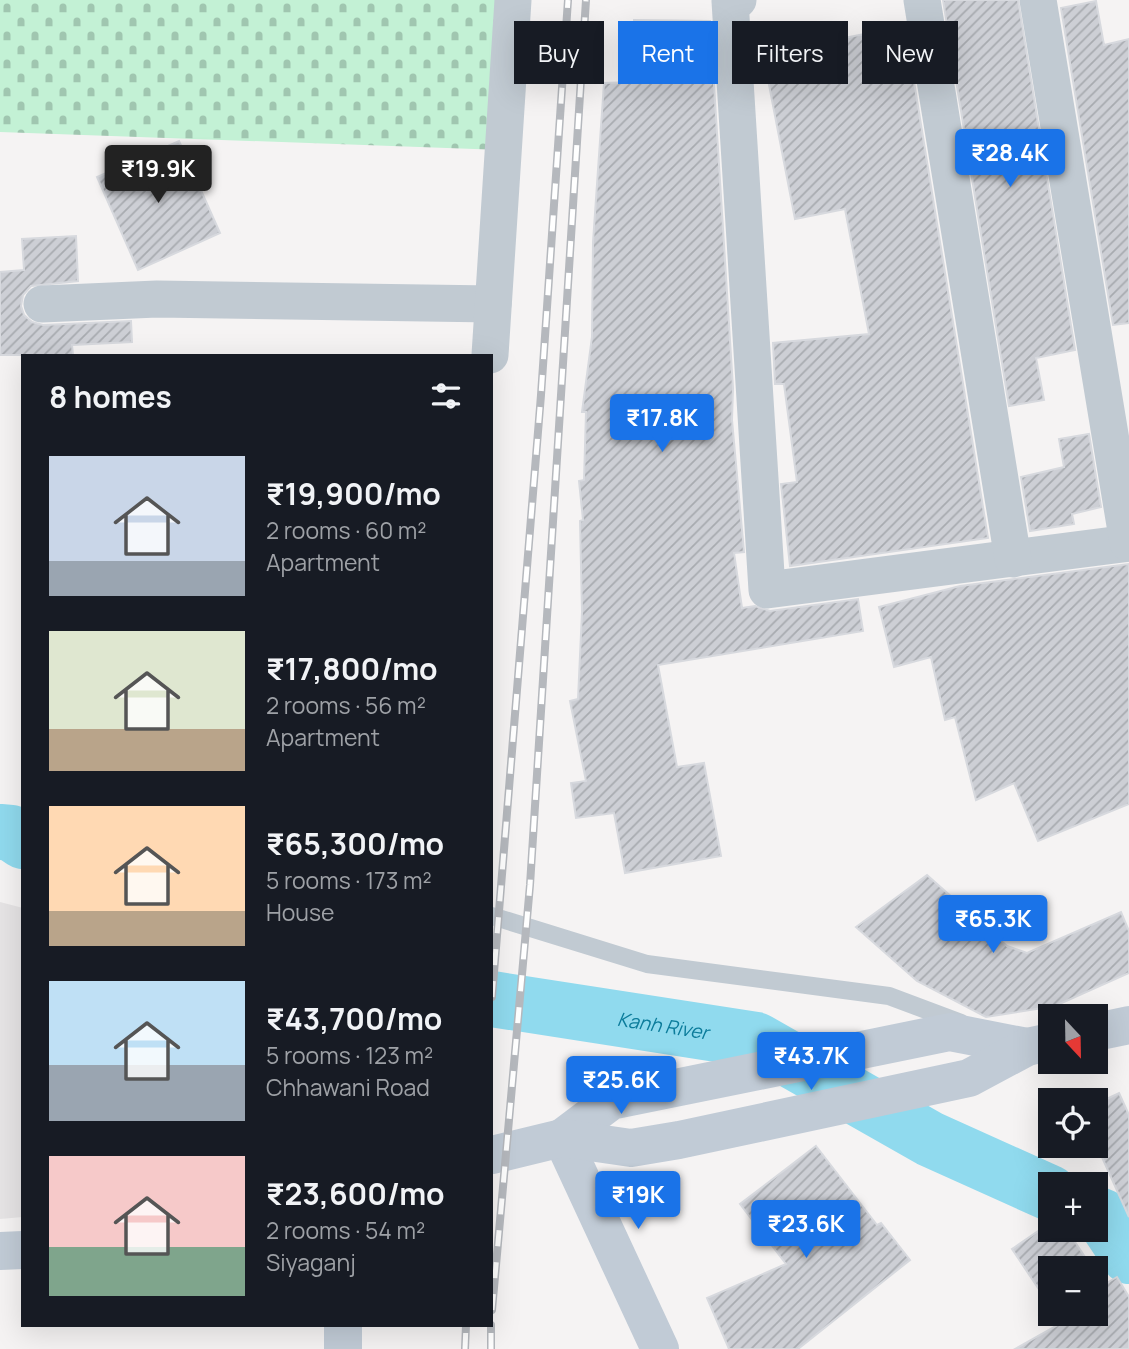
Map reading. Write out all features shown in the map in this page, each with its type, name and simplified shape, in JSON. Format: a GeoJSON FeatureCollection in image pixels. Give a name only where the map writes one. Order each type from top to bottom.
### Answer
{"type":"FeatureCollection","features":[{"type":"Feature","properties":{"kind":"street"},"geometry":{"type":"LineString","coordinates":[[490,354],[513,0]]}},
{"type":"Feature","properties":{"kind":"street"},"geometry":{"type":"LineString","coordinates":[[738,0],[730,1],[766,590],[1128,543],[1038,0]]}},
{"type":"Feature","properties":{"kind":"street"},"geometry":{"type":"LineString","coordinates":[[922,0],[1013,559]]}},
{"type":"Feature","properties":{"kind":"street"},"geometry":{"type":"LineString","coordinates":[[42,304],[157,299],[493,304]]}},
{"type":"Feature","properties":{"kind":"street"},"geometry":{"type":"LineString","coordinates":[[1108,1029],[1129,1025]]}},
{"type":"Feature","properties":{"kind":"street"},"geometry":{"type":"LineString","coordinates":[[562,1138],[611,1101],[924,1040],[950,1032],[1038,1044]]}},
{"type":"Feature","properties":{"kind":"street"},"geometry":{"type":"LineString","coordinates":[[493,1155],[562,1138],[631,1148],[679,1140],[969,1078],[1038,1044]]}},
{"type":"Feature","properties":{"kind":"street"},"geometry":{"type":"LineString","coordinates":[[562,1138],[660,1349]]}},
{"type":"Feature","properties":{"kind":"street"},"geometry":{"type":"LineString","coordinates":[[0,1251],[21,1250]]}},
{"type":"Feature","properties":{"kind":"street"},"geometry":{"type":"LineString","coordinates":[[343,1327],[343,1349]]}},
{"type":"Feature","properties":{"kind":"lane"},"geometry":{"type":"LineString","coordinates":[[493,916],[647,964],[889,996],[1038,1044]]}},
{"type":"Feature","properties":{"kind":"shaded area"},"geometry":{"type":"Polygon","coordinates":[[[0,902],[21,907],[21,1217],[0,1219],[0,902]]]}},
{"type":"Feature","properties":{"kind":"green space"},"geometry":{"type":"Polygon","coordinates":[[[0,0],[513,0],[502,150],[0,132],[0,0]]]}},
{"type":"Feature","properties":{"kind":"building"},"geometry":{"type":"Polygon","coordinates":[[[943,0],[1018,0],[1075,350],[1036,358],[1044,400],[1009,406],[957,84],[958,21],[946,21],[943,0]]]}},
{"type":"Feature","properties":{"kind":"building"},"geometry":{"type":"Polygon","coordinates":[[[1096,1],[1104,45],[1129,39],[1129,323],[1113,325],[1061,8],[1096,1]]]}},
{"type":"Feature","properties":{"kind":"building"},"geometry":{"type":"Polygon","coordinates":[[[634,20],[710,21],[634,21],[634,20]]]}},
{"type":"Feature","properties":{"kind":"building"},"geometry":{"type":"Polygon","coordinates":[[[862,34],[862,84],[914,84],[988,538],[790,566],[781,484],[797,482],[784,384],[775,384],[773,343],[869,334],[845,209],[795,219],[769,84],[848,84],[848,37],[862,34]]]}},
{"type":"Feature","properties":{"kind":"building"},"geometry":{"type":"Polygon","coordinates":[[[604,83],[714,84],[733,388],[732,420],[744,552],[734,553],[742,608],[755,606],[770,611],[858,599],[863,631],[658,665],[677,767],[704,763],[721,856],[625,873],[614,813],[576,818],[571,783],[586,781],[570,701],[578,699],[582,612],[580,521],[583,520],[579,481],[584,480],[586,412],[582,412],[592,337],[593,242],[604,83]]]}},
{"type":"Feature","properties":{"kind":"building"},"geometry":{"type":"Polygon","coordinates":[[[179,141],[220,233],[138,270],[97,177],[179,141]]]}},
{"type":"Feature","properties":{"kind":"building"},"geometry":{"type":"Polygon","coordinates":[[[76,236],[78,281],[31,286],[23,295],[21,306],[24,315],[32,322],[43,325],[131,321],[132,342],[72,345],[73,354],[0,355],[0,272],[24,270],[22,239],[76,236]]]}},
{"type":"Feature","properties":{"kind":"building"},"geometry":{"type":"Polygon","coordinates":[[[1089,434],[1101,507],[1072,514],[1074,524],[1030,531],[1021,477],[1064,467],[1059,439],[1089,434]]]}},
{"type":"Feature","properties":{"kind":"building"},"geometry":{"type":"Polygon","coordinates":[[[1129,564],[1129,804],[1038,841],[1014,783],[976,800],[955,717],[945,720],[931,657],[894,667],[879,607],[960,586],[1129,564]]]}},
{"type":"Feature","properties":{"kind":"building"},"geometry":{"type":"Polygon","coordinates":[[[927,875],[1007,946],[1027,953],[1121,912],[1129,931],[1129,973],[1059,1004],[1038,1004],[1038,1009],[986,1017],[917,981],[856,927],[927,875]]]}},
{"type":"Feature","properties":{"kind":"building"},"geometry":{"type":"Polygon","coordinates":[[[1119,1093],[1129,1115],[1129,1217],[1102,1158],[1108,1158],[1108,1098],[1119,1093]]]}},
{"type":"Feature","properties":{"kind":"building"},"geometry":{"type":"Polygon","coordinates":[[[816,1146],[877,1225],[881,1223],[910,1260],[798,1349],[729,1349],[707,1298],[786,1264],[740,1204],[816,1146]]]}},
{"type":"Feature","properties":{"kind":"building"},"geometry":{"type":"Polygon","coordinates":[[[1038,1231],[1038,1242],[1075,1242],[1084,1256],[1038,1256],[1038,1288],[1012,1249],[1038,1231]]]}},
{"type":"Feature","properties":{"kind":"building"},"geometry":{"type":"Polygon","coordinates":[[[1117,1277],[1129,1297],[1129,1349],[1015,1349],[1056,1326],[1108,1326],[1108,1282],[1117,1277]]]}},
{"type":"Feature","properties":{"kind":"waterway","name":"Kanh River"},"geometry":{"type":"LineString","coordinates":[[0,832],[11,833],[21,840]]}},
{"type":"Feature","properties":{"kind":"waterway","name":"Kanh River"},"geometry":{"type":"LineString","coordinates":[[493,999],[756,1040],[930,1139],[1038,1188]]}},
{"type":"Feature","properties":{"kind":"waterway","name":"Kanh River"},"geometry":{"type":"LineString","coordinates":[[1108,1224],[1129,1256]]}},
{"type":"Feature","properties":{"kind":"railway"},"geometry":{"type":"LineString","coordinates":[[493,985],[541,395],[568,0]]}},
{"type":"Feature","properties":{"kind":"railway"},"geometry":{"type":"LineString","coordinates":[[493,1299],[530,885],[586,0]]}},
{"type":"Feature","properties":{"kind":"railway"},"geometry":{"type":"LineString","coordinates":[[465,1349],[466,1327]]}},
{"type":"Feature","properties":{"kind":"railway"},"geometry":{"type":"LineString","coordinates":[[491,1327],[491,1349]]}}]}
